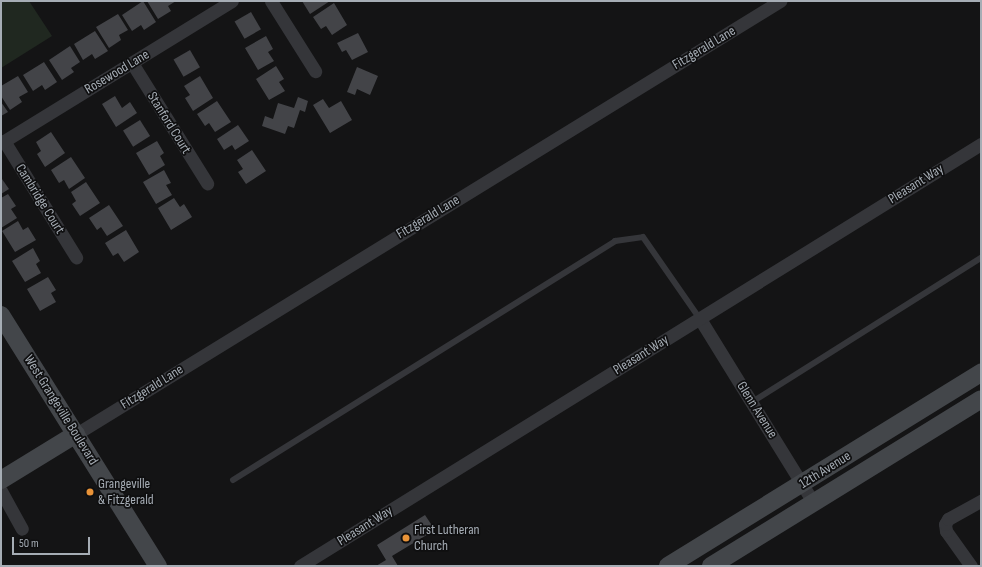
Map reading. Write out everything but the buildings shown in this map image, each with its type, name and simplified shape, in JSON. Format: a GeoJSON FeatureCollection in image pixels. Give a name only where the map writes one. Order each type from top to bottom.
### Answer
{"type":"FeatureCollection","features":[{"type":"Feature","properties":{"kind":"main road","name":"West Grangeville Boulevard"},"geometry":{"type":"LineString","coordinates":[[1,315],[158,566]]}},
{"type":"Feature","properties":{"kind":"main road","name":"12th Avenue"},"geometry":{"type":"LineString","coordinates":[[668,566],[981,373]]}},
{"type":"Feature","properties":{"kind":"main road","name":"12th Avenue"},"geometry":{"type":"LineString","coordinates":[[711,566],[981,398]]}},
{"type":"Feature","properties":{"kind":"main road"},"geometry":{"type":"LineString","coordinates":[[1,480],[76,434]]}},
{"type":"Feature","properties":{"kind":"street","name":"Rosewood Lane"},"geometry":{"type":"LineString","coordinates":[[3,142],[232,1]]}},
{"type":"Feature","properties":{"kind":"street"},"geometry":{"type":"LineString","coordinates":[[271,1],[315,71]]}},
{"type":"Feature","properties":{"kind":"street","name":"Fitzgerald Lane"},"geometry":{"type":"LineString","coordinates":[[76,434],[780,1]]}},
{"type":"Feature","properties":{"kind":"street","name":"Stanford Court"},"geometry":{"type":"LineString","coordinates":[[132,63],[207,183]]}},
{"type":"Feature","properties":{"kind":"street","name":"Cambridge Court"},"geometry":{"type":"LineString","coordinates":[[3,142],[76,258]]}},
{"type":"Feature","properties":{"kind":"street","name":"Pleasant Way"},"geometry":{"type":"LineString","coordinates":[[300,566],[981,144]]}},
{"type":"Feature","properties":{"kind":"street","name":"Glenn Avenue"},"geometry":{"type":"LineString","coordinates":[[700,319],[813,502]]}},
{"type":"Feature","properties":{"kind":"street"},"geometry":{"type":"LineString","coordinates":[[1,491],[22,529]]}},
{"type":"Feature","properties":{"kind":"street"},"geometry":{"type":"LineString","coordinates":[[971,566],[946,531],[945,524],[948,520],[981,501]]}},
{"type":"Feature","properties":{"kind":"lane"},"geometry":{"type":"LineString","coordinates":[[233,480],[615,241],[643,237],[700,319]]}},
{"type":"Feature","properties":{"kind":"lane"},"geometry":{"type":"LineString","coordinates":[[752,402],[981,258]]}},
{"type":"Feature","properties":{"kind":"shaded area"},"geometry":{"type":"Polygon","coordinates":[[[1,1],[29,1],[52,36],[1,68],[1,1]]]}},
{"type":"Feature","properties":{"kind":"place","name":"Grangeville & Fitzgerald"},"geometry":{"type":"Point","coordinates":[90,492]}},
{"type":"Feature","properties":{"kind":"place","name":"First Lutheran Church"},"geometry":{"type":"Point","coordinates":[406,538]}}]}
